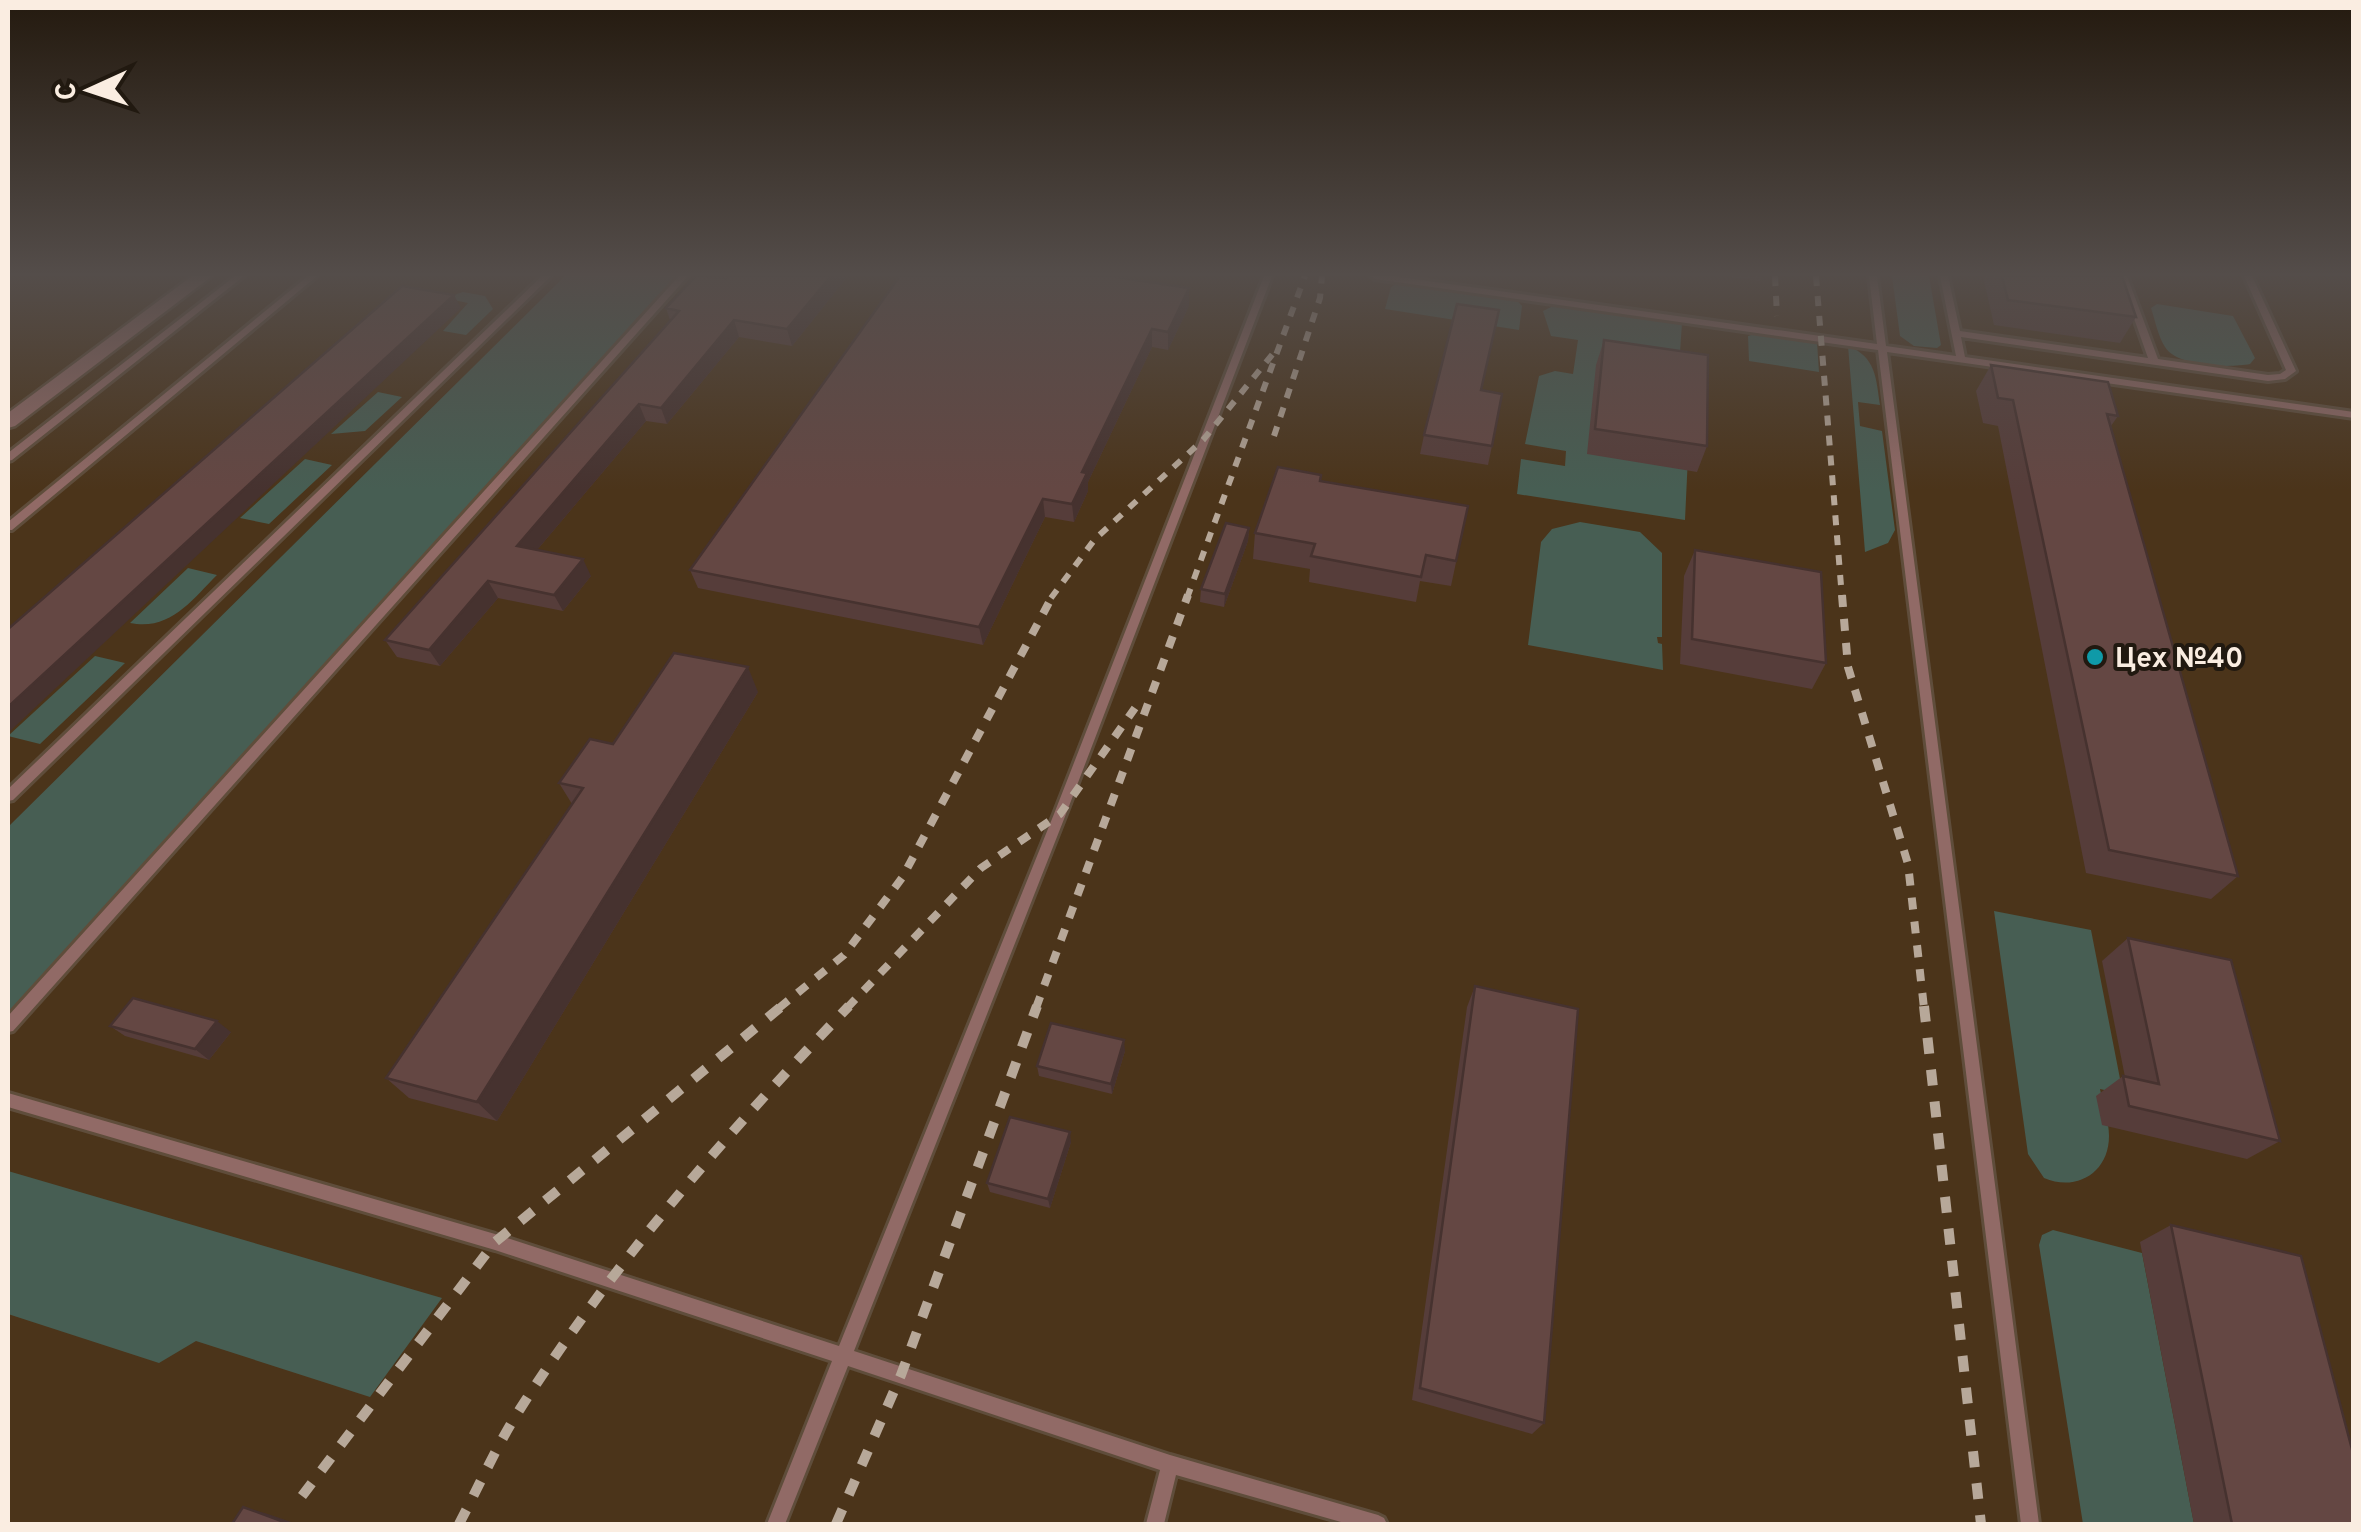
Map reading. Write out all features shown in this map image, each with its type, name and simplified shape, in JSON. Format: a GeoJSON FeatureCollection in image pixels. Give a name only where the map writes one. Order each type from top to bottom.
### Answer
{"type":"FeatureCollection","features":[{"type":"Feature","properties":{"kind":"street"},"geometry":{"type":"LineString","coordinates":[[8,422],[108,347]]}},
{"type":"Feature","properties":{"kind":"lane"},"geometry":{"type":"LineString","coordinates":[[8,458],[149,347]]}},
{"type":"Feature","properties":{"kind":"lane"},"geometry":{"type":"LineString","coordinates":[[8,527],[226,347]]}},
{"type":"Feature","properties":{"kind":"lane"},"geometry":{"type":"LineString","coordinates":[[8,796],[473,347]]}},
{"type":"Feature","properties":{"kind":"lane"},"geometry":{"type":"LineString","coordinates":[[8,1026],[620,347]]}},
{"type":"Feature","properties":{"kind":"lane"},"geometry":{"type":"LineString","coordinates":[[776,1524],[1060,814],[1240,347]]}},
{"type":"Feature","properties":{"kind":"lane"},"geometry":{"type":"LineString","coordinates":[[1882,347],[2030,1524]]}},
{"type":"Feature","properties":{"kind":"lane"},"geometry":{"type":"LineString","coordinates":[[1892,347],[2354,414]]}},
{"type":"Feature","properties":{"kind":"lane"},"geometry":{"type":"LineString","coordinates":[[1959,347],[1961,358]]}},
{"type":"Feature","properties":{"kind":"lane"},"geometry":{"type":"LineString","coordinates":[[2055,347],[2268,378],[2291,371],[2280,347]]}},
{"type":"Feature","properties":{"kind":"lane"},"geometry":{"type":"LineString","coordinates":[[2149,347],[2154,362]]}},
{"type":"Feature","properties":{"kind":"lane"},"geometry":{"type":"LineString","coordinates":[[8,1100],[495,1242],[1170,1464],[1378,1524]]}},
{"type":"Feature","properties":{"kind":"lane"},"geometry":{"type":"LineString","coordinates":[[1155,1524],[1170,1464]]}},
{"type":"Feature","properties":{"kind":"shaded area"},"geometry":{"type":"Polygon","coordinates":[[[8,347],[2353,347],[2353,1524],[8,1524],[8,347]]]}},
{"type":"Feature","properties":{"kind":"green space"},"geometry":{"type":"Polygon","coordinates":[[[493,347],[618,347],[8,1027],[8,827],[493,347]]]}},
{"type":"Feature","properties":{"kind":"green space"},"geometry":{"type":"Polygon","coordinates":[[[1577,347],[1680,347],[1688,456],[1685,520],[1517,494],[1521,459],[1565,466],[1566,451],[1525,444],[1539,376],[1555,371],[1573,374],[1577,347]]]}},
{"type":"Feature","properties":{"kind":"green space"},"geometry":{"type":"Polygon","coordinates":[[[1748,347],[1817,347],[1819,372],[1749,361],[1748,347]]]}},
{"type":"Feature","properties":{"kind":"green space"},"geometry":{"type":"Polygon","coordinates":[[[1848,347],[1864,356],[1876,377],[1880,405],[1858,402],[1860,426],[1882,431],[1895,530],[1888,543],[1865,552],[1848,347]]]}},
{"type":"Feature","properties":{"kind":"green space"},"geometry":{"type":"Polygon","coordinates":[[[2165,347],[2249,347],[2255,358],[2250,364],[2217,366],[2171,354],[2165,347]]]}},
{"type":"Feature","properties":{"kind":"green space"},"geometry":{"type":"Polygon","coordinates":[[[378,392],[402,397],[365,431],[331,434],[378,392]]]}},
{"type":"Feature","properties":{"kind":"green space"},"geometry":{"type":"Polygon","coordinates":[[[305,459],[332,465],[269,524],[240,518],[305,459]]]}},
{"type":"Feature","properties":{"kind":"green space"},"geometry":{"type":"Polygon","coordinates":[[[1580,522],[1640,532],[1662,553],[1662,637],[1657,637],[1662,644],[1663,670],[1528,645],[1541,542],[1552,529],[1580,522]]]}},
{"type":"Feature","properties":{"kind":"green space"},"geometry":{"type":"Polygon","coordinates":[[[188,568],[217,575],[179,612],[157,623],[130,623],[188,568]]]}},
{"type":"Feature","properties":{"kind":"green space"},"geometry":{"type":"Polygon","coordinates":[[[95,656],[125,663],[40,744],[8,736],[95,656]]]}},
{"type":"Feature","properties":{"kind":"green space"},"geometry":{"type":"Polygon","coordinates":[[[1994,911],[2091,930],[2123,1094],[2100,1089],[2108,1124],[2108,1149],[2097,1169],[2079,1181],[2044,1178],[2028,1154],[1994,911]]]}},
{"type":"Feature","properties":{"kind":"green space"},"geometry":{"type":"Polygon","coordinates":[[[8,1171],[442,1298],[370,1397],[196,1341],[159,1363],[8,1314],[8,1171]]]}},
{"type":"Feature","properties":{"kind":"green space"},"geometry":{"type":"Polygon","coordinates":[[[2053,1230],[2142,1253],[2194,1524],[2083,1524],[2039,1245],[2042,1235],[2053,1230]]]}},
{"type":"Feature","properties":{"kind":"building"},"geometry":{"type":"Polygon","coordinates":[[[331,347],[397,347],[8,707],[8,629],[331,347]]]}},
{"type":"Feature","properties":{"kind":"building"},"geometry":{"type":"Polygon","coordinates":[[[646,347],[711,347],[661,408],[639,404],[517,546],[583,559],[554,595],[488,581],[429,650],[385,640],[646,347]]]}},
{"type":"Feature","properties":{"kind":"building"},"geometry":{"type":"Polygon","coordinates":[[[849,347],[1143,347],[1082,472],[1087,473],[1072,504],[1043,499],[979,627],[690,570],[849,347]]]}},
{"type":"Feature","properties":{"kind":"building"},"geometry":{"type":"Polygon","coordinates":[[[1446,347],[1491,347],[1481,390],[1502,394],[1492,446],[1424,435],[1446,347]]]}},
{"type":"Feature","properties":{"kind":"building"},"geometry":{"type":"Polygon","coordinates":[[[1603,347],[1656,347],[1708,355],[1707,446],[1595,429],[1603,347]]]}},
{"type":"Feature","properties":{"kind":"building","name":"Цех №40"},"geometry":{"type":"Polygon","coordinates":[[[1991,365],[2108,382],[2118,416],[2107,414],[2238,876],[2109,850],[2013,400],[1998,398],[1991,365]]]}},
{"type":"Feature","properties":{"kind":"building"},"geometry":{"type":"Polygon","coordinates":[[[1278,467],[1321,475],[1320,481],[1468,506],[1456,561],[1426,555],[1421,577],[1311,556],[1315,544],[1255,533],[1278,467]]]}},
{"type":"Feature","properties":{"kind":"building"},"geometry":{"type":"Polygon","coordinates":[[[1226,523],[1249,528],[1225,594],[1201,589],[1226,523]]]}},
{"type":"Feature","properties":{"kind":"building"},"geometry":{"type":"Polygon","coordinates":[[[1695,550],[1821,572],[1826,663],[1692,639],[1695,550]]]}},
{"type":"Feature","properties":{"kind":"building"},"geometry":{"type":"Polygon","coordinates":[[[674,653],[748,667],[477,1102],[386,1078],[583,788],[559,783],[590,739],[613,744],[674,653]]]}},
{"type":"Feature","properties":{"kind":"building"},"geometry":{"type":"Polygon","coordinates":[[[2128,938],[2231,960],[2280,1141],[2129,1106],[2123,1076],[2159,1084],[2128,938]]]}},
{"type":"Feature","properties":{"kind":"building"},"geometry":{"type":"Polygon","coordinates":[[[1475,986],[1578,1009],[1544,1423],[1420,1388],[1475,986]]]}},
{"type":"Feature","properties":{"kind":"building"},"geometry":{"type":"Polygon","coordinates":[[[133,998],[217,1021],[195,1049],[110,1026],[133,998]]]}},
{"type":"Feature","properties":{"kind":"building"},"geometry":{"type":"Polygon","coordinates":[[[1051,1023],[1124,1040],[1111,1084],[1037,1066],[1051,1023]]]}},
{"type":"Feature","properties":{"kind":"building"},"geometry":{"type":"Polygon","coordinates":[[[1010,1117],[1070,1132],[1048,1199],[987,1183],[1010,1117]]]}},
{"type":"Feature","properties":{"kind":"building"},"geometry":{"type":"Polygon","coordinates":[[[2171,1225],[2301,1256],[2354,1457],[2354,1524],[2232,1524],[2171,1225]]]}},
{"type":"Feature","properties":{"kind":"building"},"geometry":{"type":"Polygon","coordinates":[[[243,1507],[284,1522],[232,1524],[243,1507]]]}},
{"type":"Feature","properties":{"kind":"railway"},"geometry":{"type":"LineString","coordinates":[[1187,598],[1279,347]]}},
{"type":"Feature","properties":{"kind":"railway"},"geometry":{"type":"LineString","coordinates":[[1274,436],[1304,347]]}},
{"type":"Feature","properties":{"kind":"railway"},"geometry":{"type":"LineString","coordinates":[[1822,347],[1842,598]]}},
{"type":"Feature","properties":{"kind":"railway"},"geometry":{"type":"LineString","coordinates":[[1052,596],[1095,539],[1203,440],[1276,350]]}},
{"type":"Feature","properties":{"kind":"railway"},"geometry":{"type":"LineString","coordinates":[[1036,1008],[1188,595]]}},
{"type":"Feature","properties":{"kind":"railway"},"geometry":{"type":"LineString","coordinates":[[1842,595],[1848,667],[1908,864],[1924,1008]]}},
{"type":"Feature","properties":{"kind":"railway"},"geometry":{"type":"LineString","coordinates":[[779,1008],[844,955],[902,878],[1052,596]]}},
{"type":"Feature","properties":{"kind":"railway"},"geometry":{"type":"LineString","coordinates":[[847,1008],[981,868],[1060,814],[1135,708]]}},
{"type":"Feature","properties":{"kind":"railway"},"geometry":{"type":"LineString","coordinates":[[302,1496],[495,1242],[782,1006]]}},
{"type":"Feature","properties":{"kind":"railway"},"geometry":{"type":"LineString","coordinates":[[459,1524],[512,1423],[594,1302],[717,1150],[849,1006]]}},
{"type":"Feature","properties":{"kind":"railway"},"geometry":{"type":"LineString","coordinates":[[836,1524],[901,1375],[1037,1006]]}},
{"type":"Feature","properties":{"kind":"railway"},"geometry":{"type":"LineString","coordinates":[[1924,1006],[1981,1524]]}},
{"type":"Feature","properties":{"kind":"place","name":"Цех №40"},"geometry":{"type":"Point","coordinates":[2095,657]}}]}
